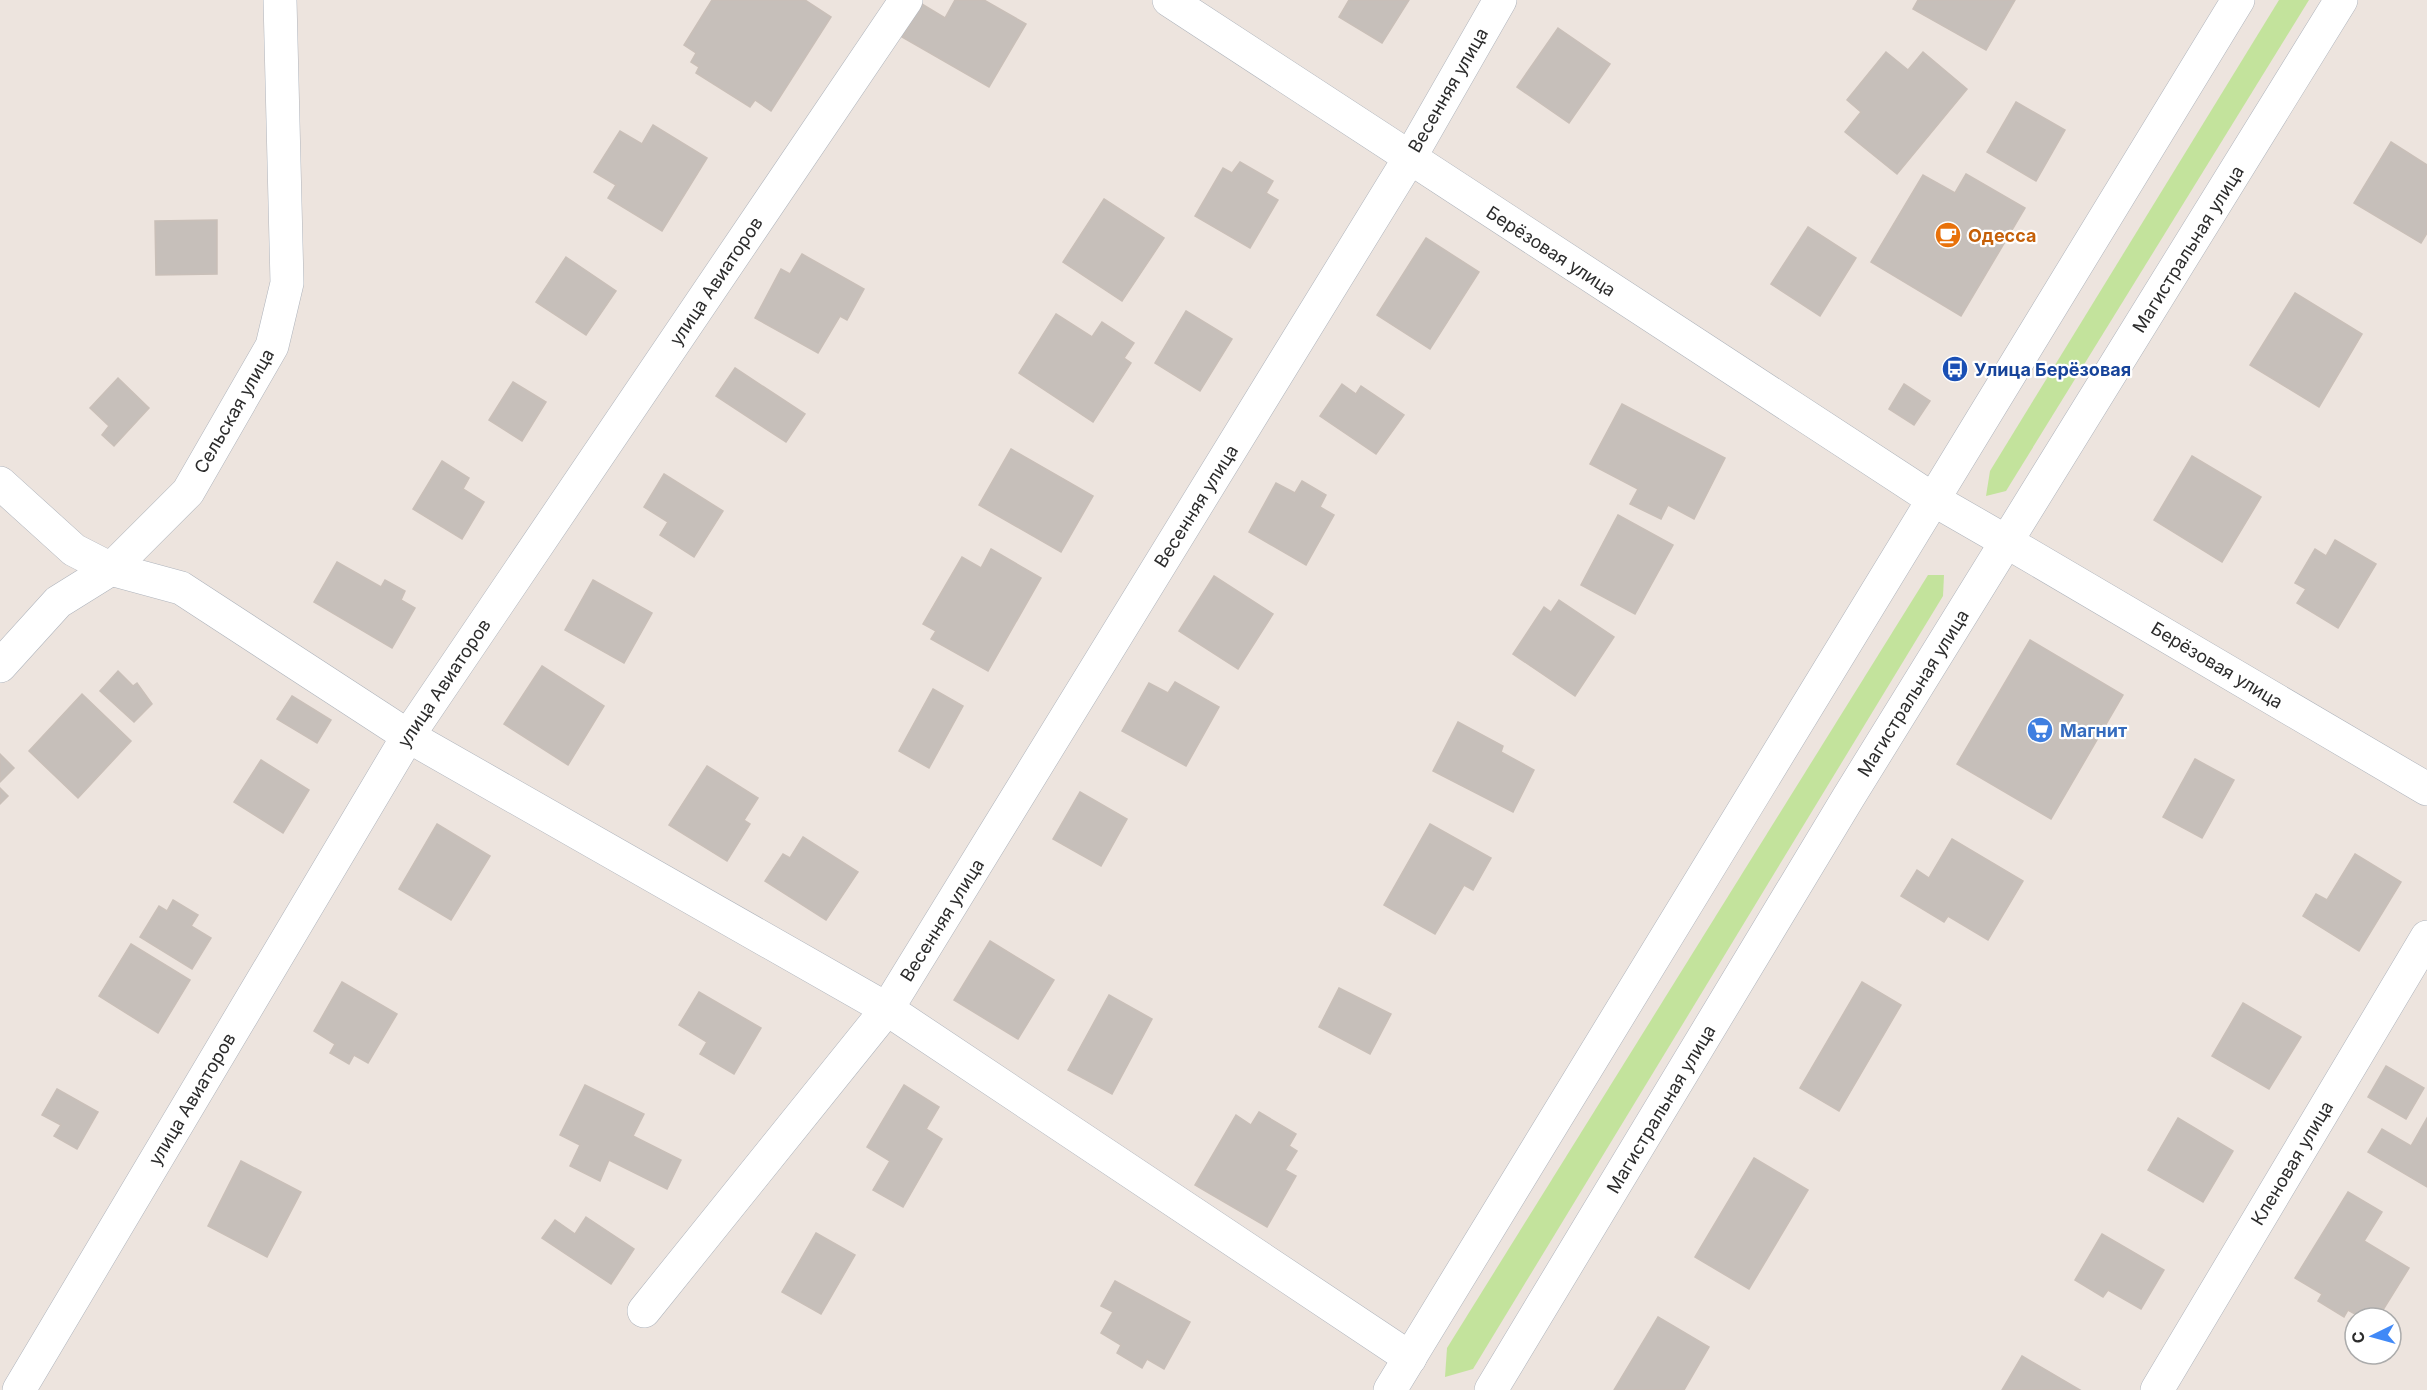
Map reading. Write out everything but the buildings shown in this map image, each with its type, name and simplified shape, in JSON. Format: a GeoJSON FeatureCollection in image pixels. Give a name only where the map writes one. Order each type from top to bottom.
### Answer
{"type":"FeatureCollection","features":[{"type":"Feature","properties":{"kind":"street","name":"Сельская улица"},"geometry":{"type":"LineString","coordinates":[[0,666],[58,602],[111,568],[188,492],[272,346],[287,283],[280,0]]}},
{"type":"Feature","properties":{"kind":"street","name":"улица Авиаторов"},"geometry":{"type":"LineString","coordinates":[[19,1390],[408,736],[906,0]]}},
{"type":"Feature","properties":{"kind":"street","name":"Берёзовая улица"},"geometry":{"type":"LineString","coordinates":[[1169,0],[1934,500],[2427,789]]}},
{"type":"Feature","properties":{"kind":"street","name":"Весенняя улица"},"geometry":{"type":"LineString","coordinates":[[644,1311],[887,1009],[1409,159],[1500,0]]}},
{"type":"Feature","properties":{"kind":"street"},"geometry":{"type":"LineString","coordinates":[[1390,1390],[2238,0]]}},
{"type":"Feature","properties":{"kind":"street","name":"Магистральная улица"},"geometry":{"type":"LineString","coordinates":[[1491,1390],[1848,798],[2341,0]]}},
{"type":"Feature","properties":{"kind":"street"},"geometry":{"type":"LineString","coordinates":[[0,483],[74,550],[111,568],[181,588],[408,736],[887,1009],[1410,1358]]}},
{"type":"Feature","properties":{"kind":"street","name":"Кленовая улица"},"geometry":{"type":"LineString","coordinates":[[2157,1390],[2427,937]]}},
{"type":"Feature","properties":{"kind":"green space"},"geometry":{"type":"Polygon","coordinates":[[[2279,0],[2309,0],[2006,491],[1986,496],[1990,471],[2279,0]]]}},
{"type":"Feature","properties":{"kind":"green space"},"geometry":{"type":"Polygon","coordinates":[[[1928,575],[1944,575],[1943,596],[1473,1369],[1445,1377],[1447,1348],[1928,575]]]}},
{"type":"Feature","properties":{"kind":"place","name":"Одесса"},"geometry":{"type":"Point","coordinates":[1948,235]}},
{"type":"Feature","properties":{"kind":"place","name":"Улица Берёзовая"},"geometry":{"type":"Point","coordinates":[1955,369]}},
{"type":"Feature","properties":{"kind":"place","name":"Магнит"},"geometry":{"type":"Point","coordinates":[2040,730]}}]}
